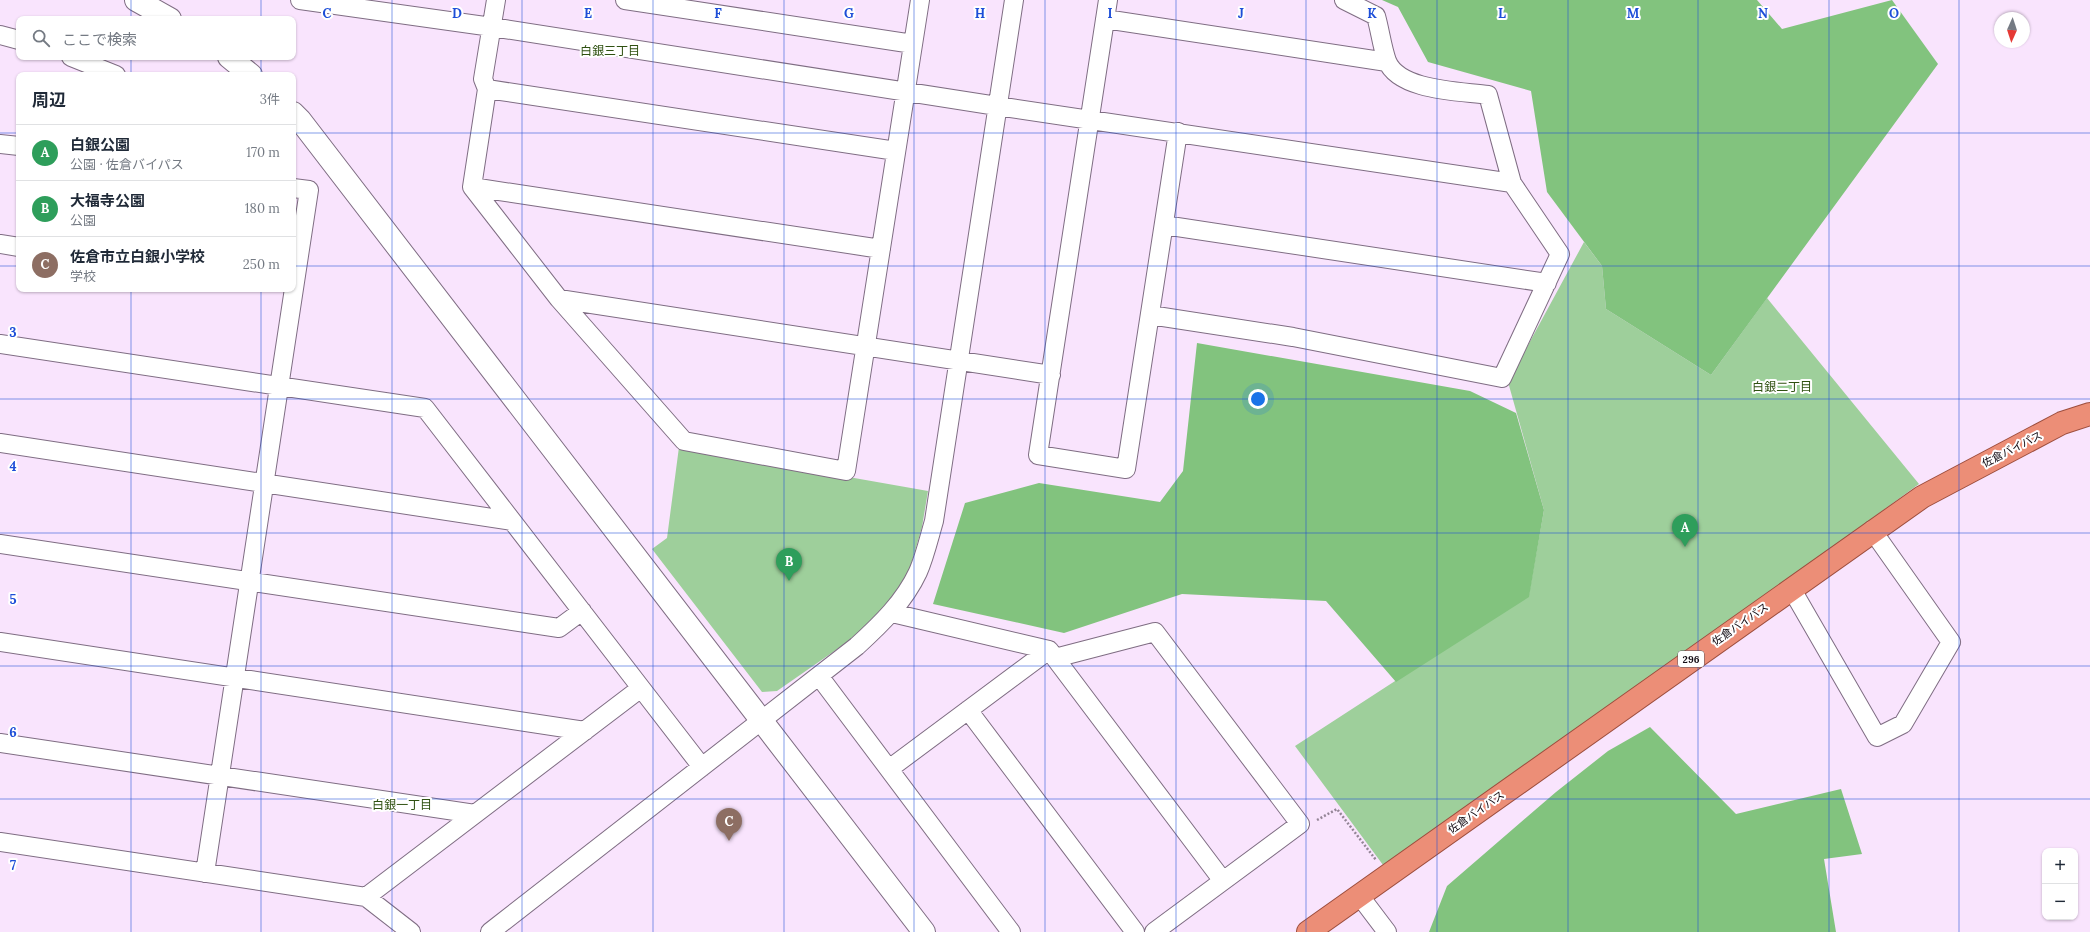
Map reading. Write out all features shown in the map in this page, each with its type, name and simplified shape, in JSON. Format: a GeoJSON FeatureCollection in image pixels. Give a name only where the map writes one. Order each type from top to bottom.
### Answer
{"type":"FeatureCollection","features":[{"type":"Feature","properties":{"kind":"highway","name":"佐倉バイパス"},"geometry":{"type":"LineString","coordinates":[[1308,932],[1872,530],[1922,497],[1966,473],[2062,423],[2090,414]]}},
{"type":"Feature","properties":{"kind":"street"},"geometry":{"type":"LineString","coordinates":[[300,0],[492,27],[906,90],[997,106],[1512,183]]}},
{"type":"Feature","properties":{"kind":"street"},"geometry":{"type":"LineString","coordinates":[[496,0],[483,79],[487,89],[472,187],[559,299],[684,441],[846,471],[920,0]]}},
{"type":"Feature","properties":{"kind":"street"},"geometry":{"type":"LineString","coordinates":[[625,0],[913,44]]}},
{"type":"Feature","properties":{"kind":"street"},"geometry":{"type":"LineString","coordinates":[[490,932],[857,646],[892,613],[902,601],[918,572],[934,522],[1014,0]]}},
{"type":"Feature","properties":{"kind":"street"},"geometry":{"type":"LineString","coordinates":[[1108,0],[1038,456],[1126,469],[1178,132]]}},
{"type":"Feature","properties":{"kind":"street"},"geometry":{"type":"LineString","coordinates":[[1150,315],[1293,337],[1502,378],[1560,254],[1512,183],[1488,95],[1425,86],[1408,82],[1396,73],[1387,62],[1376,16],[1344,0]]}},
{"type":"Feature","properties":{"kind":"street"},"geometry":{"type":"LineString","coordinates":[[142,1],[165,16]]}},
{"type":"Feature","properties":{"kind":"street"},"geometry":{"type":"LineString","coordinates":[[1106,19],[1387,62]]}},
{"type":"Feature","properties":{"kind":"street"},"geometry":{"type":"LineString","coordinates":[[0,35],[16,39]]}},
{"type":"Feature","properties":{"kind":"street"},"geometry":{"type":"LineString","coordinates":[[78,60],[108,72]]}},
{"type":"Feature","properties":{"kind":"street"},"geometry":{"type":"LineString","coordinates":[[234,60],[248,72]]}},
{"type":"Feature","properties":{"kind":"street"},"geometry":{"type":"LineString","coordinates":[[487,89],[896,151]]}},
{"type":"Feature","properties":{"kind":"street"},"geometry":{"type":"LineString","coordinates":[[296,116],[924,932]]}},
{"type":"Feature","properties":{"kind":"street"},"geometry":{"type":"LineString","coordinates":[[0,144],[16,146]]}},
{"type":"Feature","properties":{"kind":"street"},"geometry":{"type":"LineString","coordinates":[[472,187],[881,249]]}},
{"type":"Feature","properties":{"kind":"street"},"geometry":{"type":"LineString","coordinates":[[296,188],[309,190],[296,275]]}},
{"type":"Feature","properties":{"kind":"street"},"geometry":{"type":"LineString","coordinates":[[1164,224],[1547,283]]}},
{"type":"Feature","properties":{"kind":"street"},"geometry":{"type":"LineString","coordinates":[[0,244],[16,247]]}},
{"type":"Feature","properties":{"kind":"street"},"geometry":{"type":"LineString","coordinates":[[205,873],[293,292]]}},
{"type":"Feature","properties":{"kind":"street"},"geometry":{"type":"LineString","coordinates":[[559,299],[1051,375]]}},
{"type":"Feature","properties":{"kind":"street"},"geometry":{"type":"LineString","coordinates":[[0,344],[425,408],[702,767]]}},
{"type":"Feature","properties":{"kind":"street"},"geometry":{"type":"LineString","coordinates":[[0,443],[512,521]]}},
{"type":"Feature","properties":{"kind":"street"},"geometry":{"type":"LineString","coordinates":[[1790,588],[1877,737],[1903,724],[1952,642],[1872,530]]}},
{"type":"Feature","properties":{"kind":"street"},"geometry":{"type":"LineString","coordinates":[[0,544],[559,628],[582,611]]}},
{"type":"Feature","properties":{"kind":"street"},"geometry":{"type":"LineString","coordinates":[[892,613],[1052,654],[1223,881]]}},
{"type":"Feature","properties":{"kind":"street"},"geometry":{"type":"LineString","coordinates":[[889,769],[968,710],[1052,654],[1155,632],[1300,824],[1154,932]]}},
{"type":"Feature","properties":{"kind":"street"},"geometry":{"type":"LineString","coordinates":[[0,642],[585,731]]}},
{"type":"Feature","properties":{"kind":"street"},"geometry":{"type":"LineString","coordinates":[[819,676],[1011,932]]}},
{"type":"Feature","properties":{"kind":"street"},"geometry":{"type":"LineString","coordinates":[[366,897],[641,688]]}},
{"type":"Feature","properties":{"kind":"street"},"geometry":{"type":"LineString","coordinates":[[968,710],[1135,932]]}},
{"type":"Feature","properties":{"kind":"street"},"geometry":{"type":"LineString","coordinates":[[0,743],[475,814]]}},
{"type":"Feature","properties":{"kind":"street"},"geometry":{"type":"LineString","coordinates":[[0,842],[366,897],[411,932]]}},
{"type":"Feature","properties":{"kind":"street"},"geometry":{"type":"LineString","coordinates":[[1359,895],[1387,932]]}},
{"type":"Feature","properties":{"kind":"path"},"geometry":{"type":"LineString","coordinates":[[1300,824],[1316,822],[1337,809],[1387,875]]}},
{"type":"Feature","properties":{"kind":"green space"},"geometry":{"type":"Polygon","coordinates":[[[1382,0],[1757,0],[1782,29],[1892,0],[1938,64],[1711,375],[1606,309],[1602,266],[1547,192],[1531,91],[1428,62],[1398,7],[1382,0]]]}},
{"type":"Feature","properties":{"kind":"green space"},"geometry":{"type":"Polygon","coordinates":[[[1584,242],[1602,266],[1606,309],[1711,375],[1767,298],[1919,484],[1782,584],[1653,674],[1386,869],[1295,746],[1529,594],[1544,510],[1508,382],[1584,242]]]}},
{"type":"Feature","properties":{"kind":"green space"},"geometry":{"type":"Polygon","coordinates":[[[1197,343],[1470,391],[1516,413],[1544,510],[1529,597],[1396,682],[1326,601],[1182,594],[1064,633],[933,604],[965,503],[1039,483],[1160,502],[1183,471],[1197,343]]]}},
{"type":"Feature","properties":{"kind":"green space"},"geometry":{"type":"Polygon","coordinates":[[[679,447],[928,491],[922,527],[910,568],[895,594],[871,622],[846,643],[777,691],[762,692],[652,549],[667,538],[679,447]]]}},
{"type":"Feature","properties":{"kind":"green space"},"geometry":{"type":"Polygon","coordinates":[[[1650,727],[1736,814],[1841,789],[1862,854],[1824,859],[1836,932],[1429,932],[1447,886],[1556,792],[1608,751],[1650,727]]]}},
{"type":"Feature","properties":{"kind":"place","name":"白銀公園"},"geometry":{"type":"Point","coordinates":[1685,547]}},
{"type":"Feature","properties":{"kind":"place","name":"大福寺公園"},"geometry":{"type":"Point","coordinates":[789,581]}},
{"type":"Feature","properties":{"kind":"place","name":"佐倉市立白銀小学校"},"geometry":{"type":"Point","coordinates":[729,841]}},
{"type":"Feature","properties":{"kind":"district","name":"白銀三丁目"},"geometry":{"type":"Point","coordinates":[610,50]}},
{"type":"Feature","properties":{"kind":"district","name":"白銀二丁目"},"geometry":{"type":"Point","coordinates":[1782,386]}},
{"type":"Feature","properties":{"kind":"district","name":"白銀一丁目"},"geometry":{"type":"Point","coordinates":[402,804]}}]}
